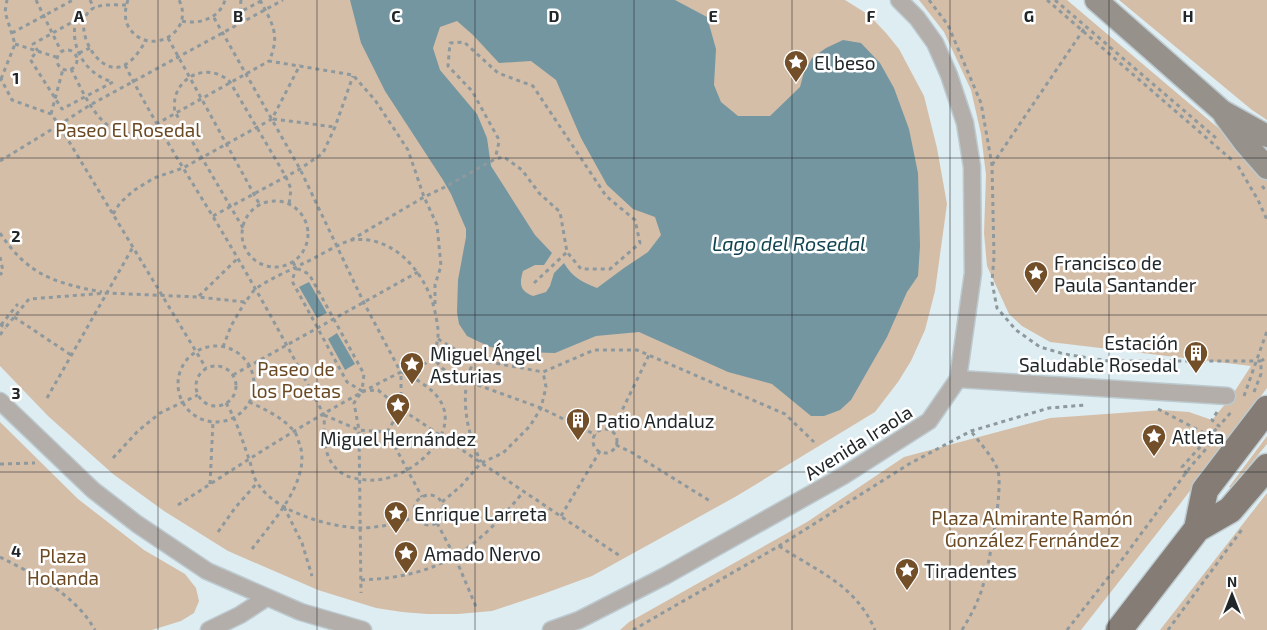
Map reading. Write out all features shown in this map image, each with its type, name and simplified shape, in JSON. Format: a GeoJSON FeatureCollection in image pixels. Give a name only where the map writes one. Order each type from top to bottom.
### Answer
{"type":"FeatureCollection","features":[{"type":"Feature","properties":{"kind":"main road"},"geometry":{"type":"LineString","coordinates":[[1096,0],[1222,111],[1267,136]]}},
{"type":"Feature","properties":{"kind":"main road"},"geometry":{"type":"LineString","coordinates":[[1222,111],[1264,176]]}},
{"type":"Feature","properties":{"kind":"main road"},"geometry":{"type":"LineString","coordinates":[[1197,530],[1205,490],[1260,401]]}},
{"type":"Feature","properties":{"kind":"main road"},"geometry":{"type":"LineString","coordinates":[[1119,630],[1197,530],[1230,510],[1267,466]]}},
{"type":"Feature","properties":{"kind":"street"},"geometry":{"type":"LineString","coordinates":[[899,0],[917,18],[935,43],[949,75],[965,123],[972,167],[973,273],[958,379],[1227,396]]}},
{"type":"Feature","properties":{"kind":"street","name":"Avenida Iraola"},"geometry":{"type":"LineString","coordinates":[[550,630],[579,620],[656,580],[843,476],[929,420],[958,379]]}},
{"type":"Feature","properties":{"kind":"street"},"geometry":{"type":"LineString","coordinates":[[0,401],[93,490],[137,524],[207,571],[301,612],[363,630]]}},
{"type":"Feature","properties":{"kind":"street"},"geometry":{"type":"LineString","coordinates":[[208,630],[240,615],[266,598]]}},
{"type":"Feature","properties":{"kind":"path"},"geometry":{"type":"LineString","coordinates":[[7,0],[5,12],[15,44],[1,80],[12,100],[51,114],[59,125],[206,368]]}},
{"type":"Feature","properties":{"kind":"path"},"geometry":{"type":"LineString","coordinates":[[36,0],[61,51]]}},
{"type":"Feature","properties":{"kind":"path"},"geometry":{"type":"LineString","coordinates":[[12,33],[73,0]]}},
{"type":"Feature","properties":{"kind":"path"},"geometry":{"type":"LineString","coordinates":[[90,0],[94,8]]}},
{"type":"Feature","properties":{"kind":"path"},"geometry":{"type":"LineString","coordinates":[[128,0],[125,14],[127,23],[131,31],[146,41],[161,41],[168,38],[179,28],[183,12],[179,0]]}},
{"type":"Feature","properties":{"kind":"path"},"geometry":{"type":"LineString","coordinates":[[182,21],[190,23],[205,20],[221,9],[225,0]]}},
{"type":"Feature","properties":{"kind":"path"},"geometry":{"type":"LineString","coordinates":[[71,69],[85,97],[99,118],[112,128],[128,134],[142,132],[269,60],[275,47],[274,33],[261,0],[240,12],[241,0]]}},
{"type":"Feature","properties":{"kind":"path"},"geometry":{"type":"LineString","coordinates":[[0,161],[90,105],[283,0]]}},
{"type":"Feature","properties":{"kind":"path"},"geometry":{"type":"LineString","coordinates":[[1048,0],[1236,163],[1258,200],[1267,220]]}},
{"type":"Feature","properties":{"kind":"path"},"geometry":{"type":"LineString","coordinates":[[1056,0],[1220,142]]}},
{"type":"Feature","properties":{"kind":"path"},"geometry":{"type":"LineString","coordinates":[[126,5],[108,5],[94,8],[85,16],[83,24],[86,40],[90,48],[98,59],[108,67],[117,68],[125,65],[135,57],[146,41]]}},
{"type":"Feature","properties":{"kind":"path"},"geometry":{"type":"LineString","coordinates":[[213,16],[300,170],[364,303],[401,372],[401,410],[387,432]]}},
{"type":"Feature","properties":{"kind":"path"},"geometry":{"type":"LineString","coordinates":[[38,51],[34,44],[76,20],[74,36],[77,61],[71,69]]}},
{"type":"Feature","properties":{"kind":"path"},"geometry":{"type":"LineString","coordinates":[[992,165],[1086,26]]}},
{"type":"Feature","properties":{"kind":"path"},"geometry":{"type":"LineString","coordinates":[[168,38],[260,205]]}},
{"type":"Feature","properties":{"kind":"path"},"geometry":{"type":"LineString","coordinates":[[223,347],[231,326],[245,302],[256,289],[351,240],[424,197],[504,157],[522,170],[539,193],[560,212],[567,252],[581,269],[610,269],[640,243],[635,220],[606,196],[534,86],[498,73],[464,42],[450,43],[448,66],[472,92],[498,138],[499,142],[493,161]]}},
{"type":"Feature","properties":{"kind":"path"},"geometry":{"type":"LineString","coordinates":[[15,44],[56,57]]}},
{"type":"Feature","properties":{"kind":"path"},"geometry":{"type":"LineString","coordinates":[[77,54],[90,48]]}},
{"type":"Feature","properties":{"kind":"path"},"geometry":{"type":"LineString","coordinates":[[38,51],[30,59],[62,110],[113,82],[105,80],[89,70],[77,54],[68,49],[61,51],[56,57]]}},
{"type":"Feature","properties":{"kind":"path"},"geometry":{"type":"LineString","coordinates":[[56,57],[58,66],[63,69],[71,69]]}},
{"type":"Feature","properties":{"kind":"path"},"geometry":{"type":"LineString","coordinates":[[178,505],[249,459],[362,391],[427,362],[435,352],[438,339],[435,285],[441,266],[437,225],[424,197],[408,150],[375,100],[353,75],[269,60]]}},
{"type":"Feature","properties":{"kind":"path"},"geometry":{"type":"LineString","coordinates":[[125,65],[133,82],[288,346],[324,414],[324,438],[328,457],[335,468],[344,475],[374,481],[393,477],[421,461],[435,446],[441,436],[445,417],[442,405],[436,395],[420,382],[401,372]]}},
{"type":"Feature","properties":{"kind":"path"},"geometry":{"type":"LineString","coordinates":[[113,214],[133,191],[154,178],[183,168],[272,119],[300,66]]}},
{"type":"Feature","properties":{"kind":"path"},"geometry":{"type":"LineString","coordinates":[[51,114],[63,69]]}},
{"type":"Feature","properties":{"kind":"path"},"geometry":{"type":"LineString","coordinates":[[243,228],[175,112],[175,94],[181,84],[190,78],[202,72],[214,72],[224,75],[230,82],[292,188],[289,204]]}},
{"type":"Feature","properties":{"kind":"path"},"geometry":{"type":"LineString","coordinates":[[213,216],[300,170],[323,153],[335,127],[353,75]]}},
{"type":"Feature","properties":{"kind":"path"},"geometry":{"type":"LineString","coordinates":[[272,119],[335,127]]}},
{"type":"Feature","properties":{"kind":"path"},"geometry":{"type":"LineString","coordinates":[[1264,176],[1267,192]]}},
{"type":"Feature","properties":{"kind":"path"},"geometry":{"type":"LineString","coordinates":[[270,202],[289,204],[298,210],[308,227],[306,247],[293,262],[284,266],[265,266],[249,255],[242,237],[243,228],[249,214],[260,205],[270,202]]}},
{"type":"Feature","properties":{"kind":"path"},"geometry":{"type":"LineString","coordinates":[[993,224],[994,257],[992,282],[997,308],[1016,330],[1040,347],[1064,354],[1109,361],[1262,361],[1267,357]]}},
{"type":"Feature","properties":{"kind":"path"},"geometry":{"type":"LineString","coordinates":[[0,233],[10,248],[33,270],[69,286],[107,293]]}},
{"type":"Feature","properties":{"kind":"path"},"geometry":{"type":"LineString","coordinates":[[351,240],[371,240],[389,247],[406,260],[418,272],[430,292],[436,312]]}},
{"type":"Feature","properties":{"kind":"path"},"geometry":{"type":"LineString","coordinates":[[47,398],[133,246]]}},
{"type":"Feature","properties":{"kind":"path"},"geometry":{"type":"LineString","coordinates":[[534,283],[567,252]]}},
{"type":"Feature","properties":{"kind":"path"},"geometry":{"type":"LineString","coordinates":[[0,257],[3,271],[0,275]]}},
{"type":"Feature","properties":{"kind":"path"},"geometry":{"type":"LineString","coordinates":[[198,297],[238,258]]}},
{"type":"Feature","properties":{"kind":"path"},"geometry":{"type":"LineString","coordinates":[[293,262],[296,268],[309,274],[364,374],[362,391],[354,403],[359,430],[361,593]]}},
{"type":"Feature","properties":{"kind":"path"},"geometry":{"type":"LineString","coordinates":[[296,268],[292,281],[347,382],[362,391],[378,390],[401,410],[620,556]]}},
{"type":"Feature","properties":{"kind":"path"},"geometry":{"type":"LineString","coordinates":[[233,375],[418,272]]}},
{"type":"Feature","properties":{"kind":"path"},"geometry":{"type":"LineString","coordinates":[[0,335],[29,299],[107,293],[198,297],[245,302]]}},
{"type":"Feature","properties":{"kind":"path"},"geometry":{"type":"LineString","coordinates":[[5,328],[0,324],[18,305],[16,304]]}},
{"type":"Feature","properties":{"kind":"path"},"geometry":{"type":"LineString","coordinates":[[14,317],[71,355]]}},
{"type":"Feature","properties":{"kind":"path"},"geometry":{"type":"LineString","coordinates":[[438,339],[474,359],[543,372],[594,350],[637,350],[785,414],[814,442]]}},
{"type":"Feature","properties":{"kind":"path"},"geometry":{"type":"LineString","coordinates":[[223,347],[238,354],[250,366],[254,383],[249,402],[241,413],[226,421],[209,422],[194,415],[182,402],[178,386],[181,369],[191,356],[197,352],[206,348],[223,347]]}},
{"type":"Feature","properties":{"kind":"path"},"geometry":{"type":"LineString","coordinates":[[612,431],[649,355]]}},
{"type":"Feature","properties":{"kind":"path"},"geometry":{"type":"LineString","coordinates":[[432,356],[442,368],[453,376],[540,408],[596,435]]}},
{"type":"Feature","properties":{"kind":"path"},"geometry":{"type":"LineString","coordinates":[[474,359],[467,381],[466,401],[468,427],[474,448],[481,462]]}},
{"type":"Feature","properties":{"kind":"path"},"geometry":{"type":"LineString","coordinates":[[1260,401],[1262,361]]}},
{"type":"Feature","properties":{"kind":"path"},"geometry":{"type":"LineString","coordinates":[[217,365],[224,367],[233,375],[236,390],[226,403],[216,406],[209,405],[198,395],[195,384],[200,372],[206,368],[217,365]]}},
{"type":"Feature","properties":{"kind":"path"},"geometry":{"type":"LineString","coordinates":[[442,502],[461,486],[481,462],[503,453],[530,426],[540,408],[546,387],[543,372]]}},
{"type":"Feature","properties":{"kind":"path"},"geometry":{"type":"LineString","coordinates":[[113,458],[138,431],[160,413],[198,395]]}},
{"type":"Feature","properties":{"kind":"path"},"geometry":{"type":"LineString","coordinates":[[249,402],[266,409],[295,432],[301,448],[301,467],[293,491],[252,549]]}},
{"type":"Feature","properties":{"kind":"path"},"geometry":{"type":"LineString","coordinates":[[226,403],[234,417],[257,483],[266,495],[284,506],[324,522],[361,528],[392,524],[416,517]]}},
{"type":"Feature","properties":{"kind":"path"},"geometry":{"type":"LineString","coordinates":[[633,630],[779,546],[909,464],[971,431],[1048,408],[1094,404]]}},
{"type":"Feature","properties":{"kind":"path"},"geometry":{"type":"LineString","coordinates":[[1153,409],[1162,410],[1206,434],[1212,443]]}},
{"type":"Feature","properties":{"kind":"path"},"geometry":{"type":"LineString","coordinates":[[324,414],[359,430],[387,432]]}},
{"type":"Feature","properties":{"kind":"path"},"geometry":{"type":"LineString","coordinates":[[210,484],[213,422]]}},
{"type":"Feature","properties":{"kind":"path"},"geometry":{"type":"LineString","coordinates":[[602,430],[612,431],[617,438],[616,445],[611,452],[603,453],[594,445],[596,435],[602,430]]}},
{"type":"Feature","properties":{"kind":"path"},"geometry":{"type":"LineString","coordinates":[[962,630],[982,588],[990,556],[999,496],[998,469],[971,431]]}},
{"type":"Feature","properties":{"kind":"path"},"geometry":{"type":"LineString","coordinates":[[387,432],[422,497]]}},
{"type":"Feature","properties":{"kind":"path"},"geometry":{"type":"LineString","coordinates":[[1067,630],[1186,473],[1218,436]]}},
{"type":"Feature","properties":{"kind":"path"},"geometry":{"type":"LineString","coordinates":[[616,445],[631,452],[710,501]]}},
{"type":"Feature","properties":{"kind":"path"},"geometry":{"type":"LineString","coordinates":[[561,516],[600,451]]}},
{"type":"Feature","properties":{"kind":"path"},"geometry":{"type":"LineString","coordinates":[[0,464],[35,463]]}},
{"type":"Feature","properties":{"kind":"path"},"geometry":{"type":"LineString","coordinates":[[218,532],[235,508],[257,483]]}},
{"type":"Feature","properties":{"kind":"path"},"geometry":{"type":"LineString","coordinates":[[361,580],[380,579],[406,574],[430,568],[455,557],[481,539],[524,491]]}},
{"type":"Feature","properties":{"kind":"path"},"geometry":{"type":"LineString","coordinates":[[426,495],[435,496],[442,502],[444,506],[443,516],[437,522],[428,524],[419,521],[416,517],[416,504],[422,497],[426,495]]}},
{"type":"Feature","properties":{"kind":"path"},"geometry":{"type":"LineString","coordinates":[[284,506],[302,543],[312,576]]}},
{"type":"Feature","properties":{"kind":"path"},"geometry":{"type":"LineString","coordinates":[[437,522],[455,557],[477,608]]}},
{"type":"Feature","properties":{"kind":"path"},"geometry":{"type":"LineString","coordinates":[[1168,630],[1247,523]]}},
{"type":"Feature","properties":{"kind":"path"},"geometry":{"type":"LineString","coordinates":[[779,546],[834,579],[854,596],[868,615],[875,630]]}},
{"type":"Feature","properties":{"kind":"path"},"geometry":{"type":"LineString","coordinates":[[0,557],[66,596],[89,619],[95,630]]}},
{"type":"Feature","properties":{"kind":"green space"},"geometry":{"type":"Polygon","coordinates":[[[0,0],[845,0],[869,15],[899,49],[924,96],[937,148],[947,204],[935,291],[925,330],[911,361],[875,412],[735,497],[592,576],[492,611],[458,614],[427,614],[376,608],[318,590],[228,551],[164,511],[113,474],[48,416],[0,366],[0,0]]]}},
{"type":"Feature","properties":{"kind":"green space","name":"Plaza Almirante Ramón González Fernández"},"geometry":{"type":"Polygon","coordinates":[[[919,0],[1067,0],[1223,132],[1250,158],[1267,180],[1267,388],[1180,504],[1081,630],[620,630],[629,622],[807,522],[904,457],[1050,418],[1162,410],[1189,412],[1212,420],[1231,397],[1251,366],[1050,342],[1022,326],[1009,314],[987,266],[984,233],[986,175],[981,134],[971,90],[944,32],[919,0]]]}},
{"type":"Feature","properties":{"kind":"green space"},"geometry":{"type":"Polygon","coordinates":[[[1119,0],[1267,0],[1267,120],[1252,110],[1119,0]]]}},
{"type":"Feature","properties":{"kind":"green space","name":"Plaza Holanda"},"geometry":{"type":"Polygon","coordinates":[[[0,422],[78,499],[144,550],[185,574],[196,588],[199,601],[194,613],[181,621],[152,630],[0,630],[0,422]]]}},
{"type":"Feature","properties":{"kind":"green space"},"geometry":{"type":"Polygon","coordinates":[[[1267,436],[1267,444],[1231,488],[1229,487],[1267,436]]]}},
{"type":"Feature","properties":{"kind":"green space"},"geometry":{"type":"Polygon","coordinates":[[[1267,493],[1267,630],[1160,630],[1267,493]]]}},
{"type":"Feature","properties":{"kind":"water","name":"Lago del Rosedal"},"geometry":{"type":"Polygon","coordinates":[[[350,0],[675,0],[707,17],[716,49],[714,85],[721,102],[738,116],[770,116],[800,87],[804,72],[812,58],[826,48],[843,40],[861,43],[880,63],[894,88],[909,129],[918,173],[920,246],[918,276],[907,292],[887,337],[851,400],[840,410],[824,416],[811,416],[772,384],[728,372],[639,332],[596,336],[555,353],[521,352],[490,347],[467,336],[459,324],[457,312],[458,280],[466,229],[451,194],[385,91],[361,43],[350,0]],[[457,21],[440,27],[433,48],[440,70],[477,114],[487,138],[491,166],[535,235],[552,253],[544,265],[535,265],[523,271],[521,280],[523,289],[533,296],[546,292],[554,273],[564,263],[570,272],[587,284],[597,288],[648,252],[661,235],[655,217],[633,209],[607,185],[581,138],[556,80],[531,61],[499,63],[457,21]]]}},
{"type":"Feature","properties":{"kind":"water"},"geometry":{"type":"Polygon","coordinates":[[[309,282],[327,313],[317,318],[299,287],[309,282]]]}},
{"type":"Feature","properties":{"kind":"water"},"geometry":{"type":"Polygon","coordinates":[[[337,333],[355,364],[345,370],[328,339],[337,333]]]}},
{"type":"Feature","properties":{"kind":"place","name":"El beso"},"geometry":{"type":"Point","coordinates":[796,83]}},
{"type":"Feature","properties":{"kind":"place","name":"Francisco de Paula Santander"},"geometry":{"type":"Point","coordinates":[1036,294]}},
{"type":"Feature","properties":{"kind":"place","name":"Estación Saludable Rosedal"},"geometry":{"type":"Point","coordinates":[1196,374]}},
{"type":"Feature","properties":{"kind":"place","name":"Miguel Ángel Asturias"},"geometry":{"type":"Point","coordinates":[412,385]}},
{"type":"Feature","properties":{"kind":"place","name":"Miguel Hernández"},"geometry":{"type":"Point","coordinates":[398,426]}},
{"type":"Feature","properties":{"kind":"place","name":"Patio Andaluz"},"geometry":{"type":"Point","coordinates":[578,441]}},
{"type":"Feature","properties":{"kind":"place","name":"Atleta"},"geometry":{"type":"Point","coordinates":[1154,457]}},
{"type":"Feature","properties":{"kind":"place","name":"Enrique Larreta"},"geometry":{"type":"Point","coordinates":[396,534]}},
{"type":"Feature","properties":{"kind":"place","name":"Amado Nervo"},"geometry":{"type":"Point","coordinates":[406,574]}},
{"type":"Feature","properties":{"kind":"place","name":"Tiradentes"},"geometry":{"type":"Point","coordinates":[907,591]}},
{"type":"Feature","properties":{"kind":"park label","name":"Paseo El Rosedal"},"geometry":{"type":"Point","coordinates":[128,129]}},
{"type":"Feature","properties":{"kind":"park label","name":"Paseo de los Poetas"},"geometry":{"type":"Point","coordinates":[296,379]}}]}
